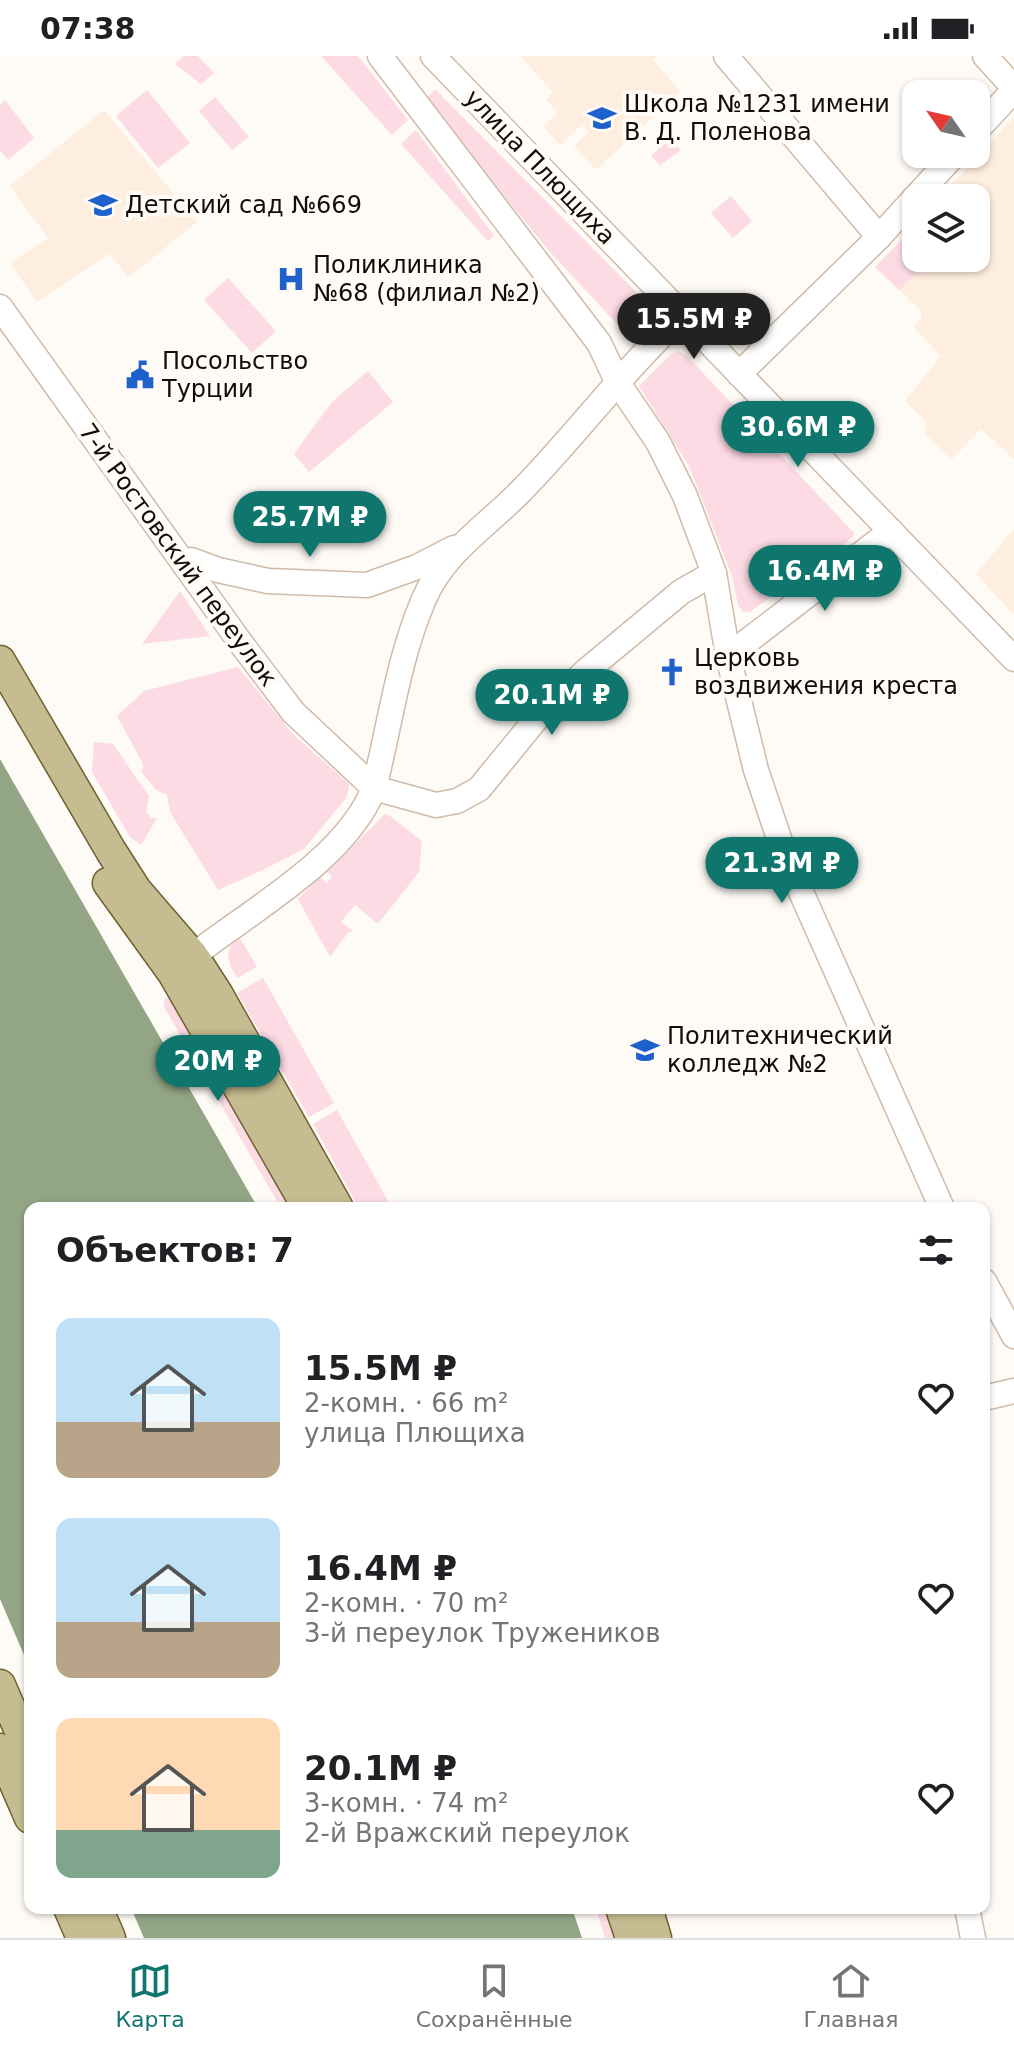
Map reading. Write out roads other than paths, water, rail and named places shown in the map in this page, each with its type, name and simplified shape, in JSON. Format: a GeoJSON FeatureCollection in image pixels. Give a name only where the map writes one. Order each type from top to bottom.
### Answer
{"type":"FeatureCollection","features":[{"type":"Feature","properties":{"kind":"main road"},"geometry":{"type":"LineString","coordinates":[[0,661],[111,851],[183,964],[305,1202]]}},
{"type":"Feature","properties":{"kind":"main road"},"geometry":{"type":"LineString","coordinates":[[0,702],[117,897],[218,995],[335,1202]]}},
{"type":"Feature","properties":{"kind":"main road"},"geometry":{"type":"LineString","coordinates":[[0,1685],[24,1740]]}},
{"type":"Feature","properties":{"kind":"main road"},"geometry":{"type":"LineString","coordinates":[[0,1749],[24,1804]]}},
{"type":"Feature","properties":{"kind":"main road"},"geometry":{"type":"LineString","coordinates":[[72,1914],[82,1938]]}},
{"type":"Feature","properties":{"kind":"main road"},"geometry":{"type":"LineString","coordinates":[[100,1914],[110,1938]]}},
{"type":"Feature","properties":{"kind":"main road"},"geometry":{"type":"LineString","coordinates":[[623,1914],[631,1938]]}},
{"type":"Feature","properties":{"kind":"main road"},"geometry":{"type":"LineString","coordinates":[[649,1914],[656,1938]]}},
{"type":"Feature","properties":{"kind":"street"},"geometry":{"type":"LineString","coordinates":[[380,56],[599,343],[618,383],[658,442],[685,496],[714,573],[728,656],[756,770],[785,856],[939,1202]]}},
{"type":"Feature","properties":{"kind":"street","name":"улица Плющиха"},"geometry":{"type":"LineString","coordinates":[[433,56],[1014,659]]}},
{"type":"Feature","properties":{"kind":"street"},"geometry":{"type":"LineString","coordinates":[[726,56],[879,237]]}},
{"type":"Feature","properties":{"kind":"street"},"geometry":{"type":"LineString","coordinates":[[985,56],[1014,89],[990,116]]}},
{"type":"Feature","properties":{"kind":"street"},"geometry":{"type":"LineString","coordinates":[[739,374],[879,237],[942,168]]}},
{"type":"Feature","properties":{"kind":"street","name":"7-й Ростовский переулок"},"geometry":{"type":"LineString","coordinates":[[0,307],[293,712],[374,788]]}},
{"type":"Feature","properties":{"kind":"street"},"geometry":{"type":"LineString","coordinates":[[183,964],[317,862],[349,829],[369,801],[374,788],[393,700],[424,599],[440,569],[459,546],[523,489],[683,315]]}},
{"type":"Feature","properties":{"kind":"street"},"geometry":{"type":"LineString","coordinates":[[728,656],[891,531]]}},
{"type":"Feature","properties":{"kind":"street"},"geometry":{"type":"LineString","coordinates":[[188,569],[191,560],[195,560],[218,570],[268,581],[367,585],[417,567],[459,546]]}},
{"type":"Feature","properties":{"kind":"street"},"geometry":{"type":"LineString","coordinates":[[374,788],[436,805],[457,801],[479,789],[537,718],[586,671],[681,592],[714,573]]}},
{"type":"Feature","properties":{"kind":"street"},"geometry":{"type":"LineString","coordinates":[[990,1292],[1014,1336]]}},
{"type":"Feature","properties":{"kind":"street"},"geometry":{"type":"LineString","coordinates":[[990,1397],[1014,1391]]}},
{"type":"Feature","properties":{"kind":"street"},"geometry":{"type":"LineString","coordinates":[[968,1914],[973,1938]]}},
{"type":"Feature","properties":{"kind":"place","name":"Школа №1231 имени В. Д. Поленова"},"geometry":{"type":"Point","coordinates":[602,118]}},
{"type":"Feature","properties":{"kind":"place","name":"Детский сад №669"},"geometry":{"type":"Point","coordinates":[103,205]}},
{"type":"Feature","properties":{"kind":"place","name":"Поликлиника №68 (филиал №2)"},"geometry":{"type":"Point","coordinates":[291,279]}},
{"type":"Feature","properties":{"kind":"place","name":"Посольство Турции"},"geometry":{"type":"Point","coordinates":[140,375]}},
{"type":"Feature","properties":{"kind":"place","name":"Церковь воздвижения креста"},"geometry":{"type":"Point","coordinates":[672,672]}},
{"type":"Feature","properties":{"kind":"place","name":"Политехнический колледж №2"},"geometry":{"type":"Point","coordinates":[645,1050]}}]}
